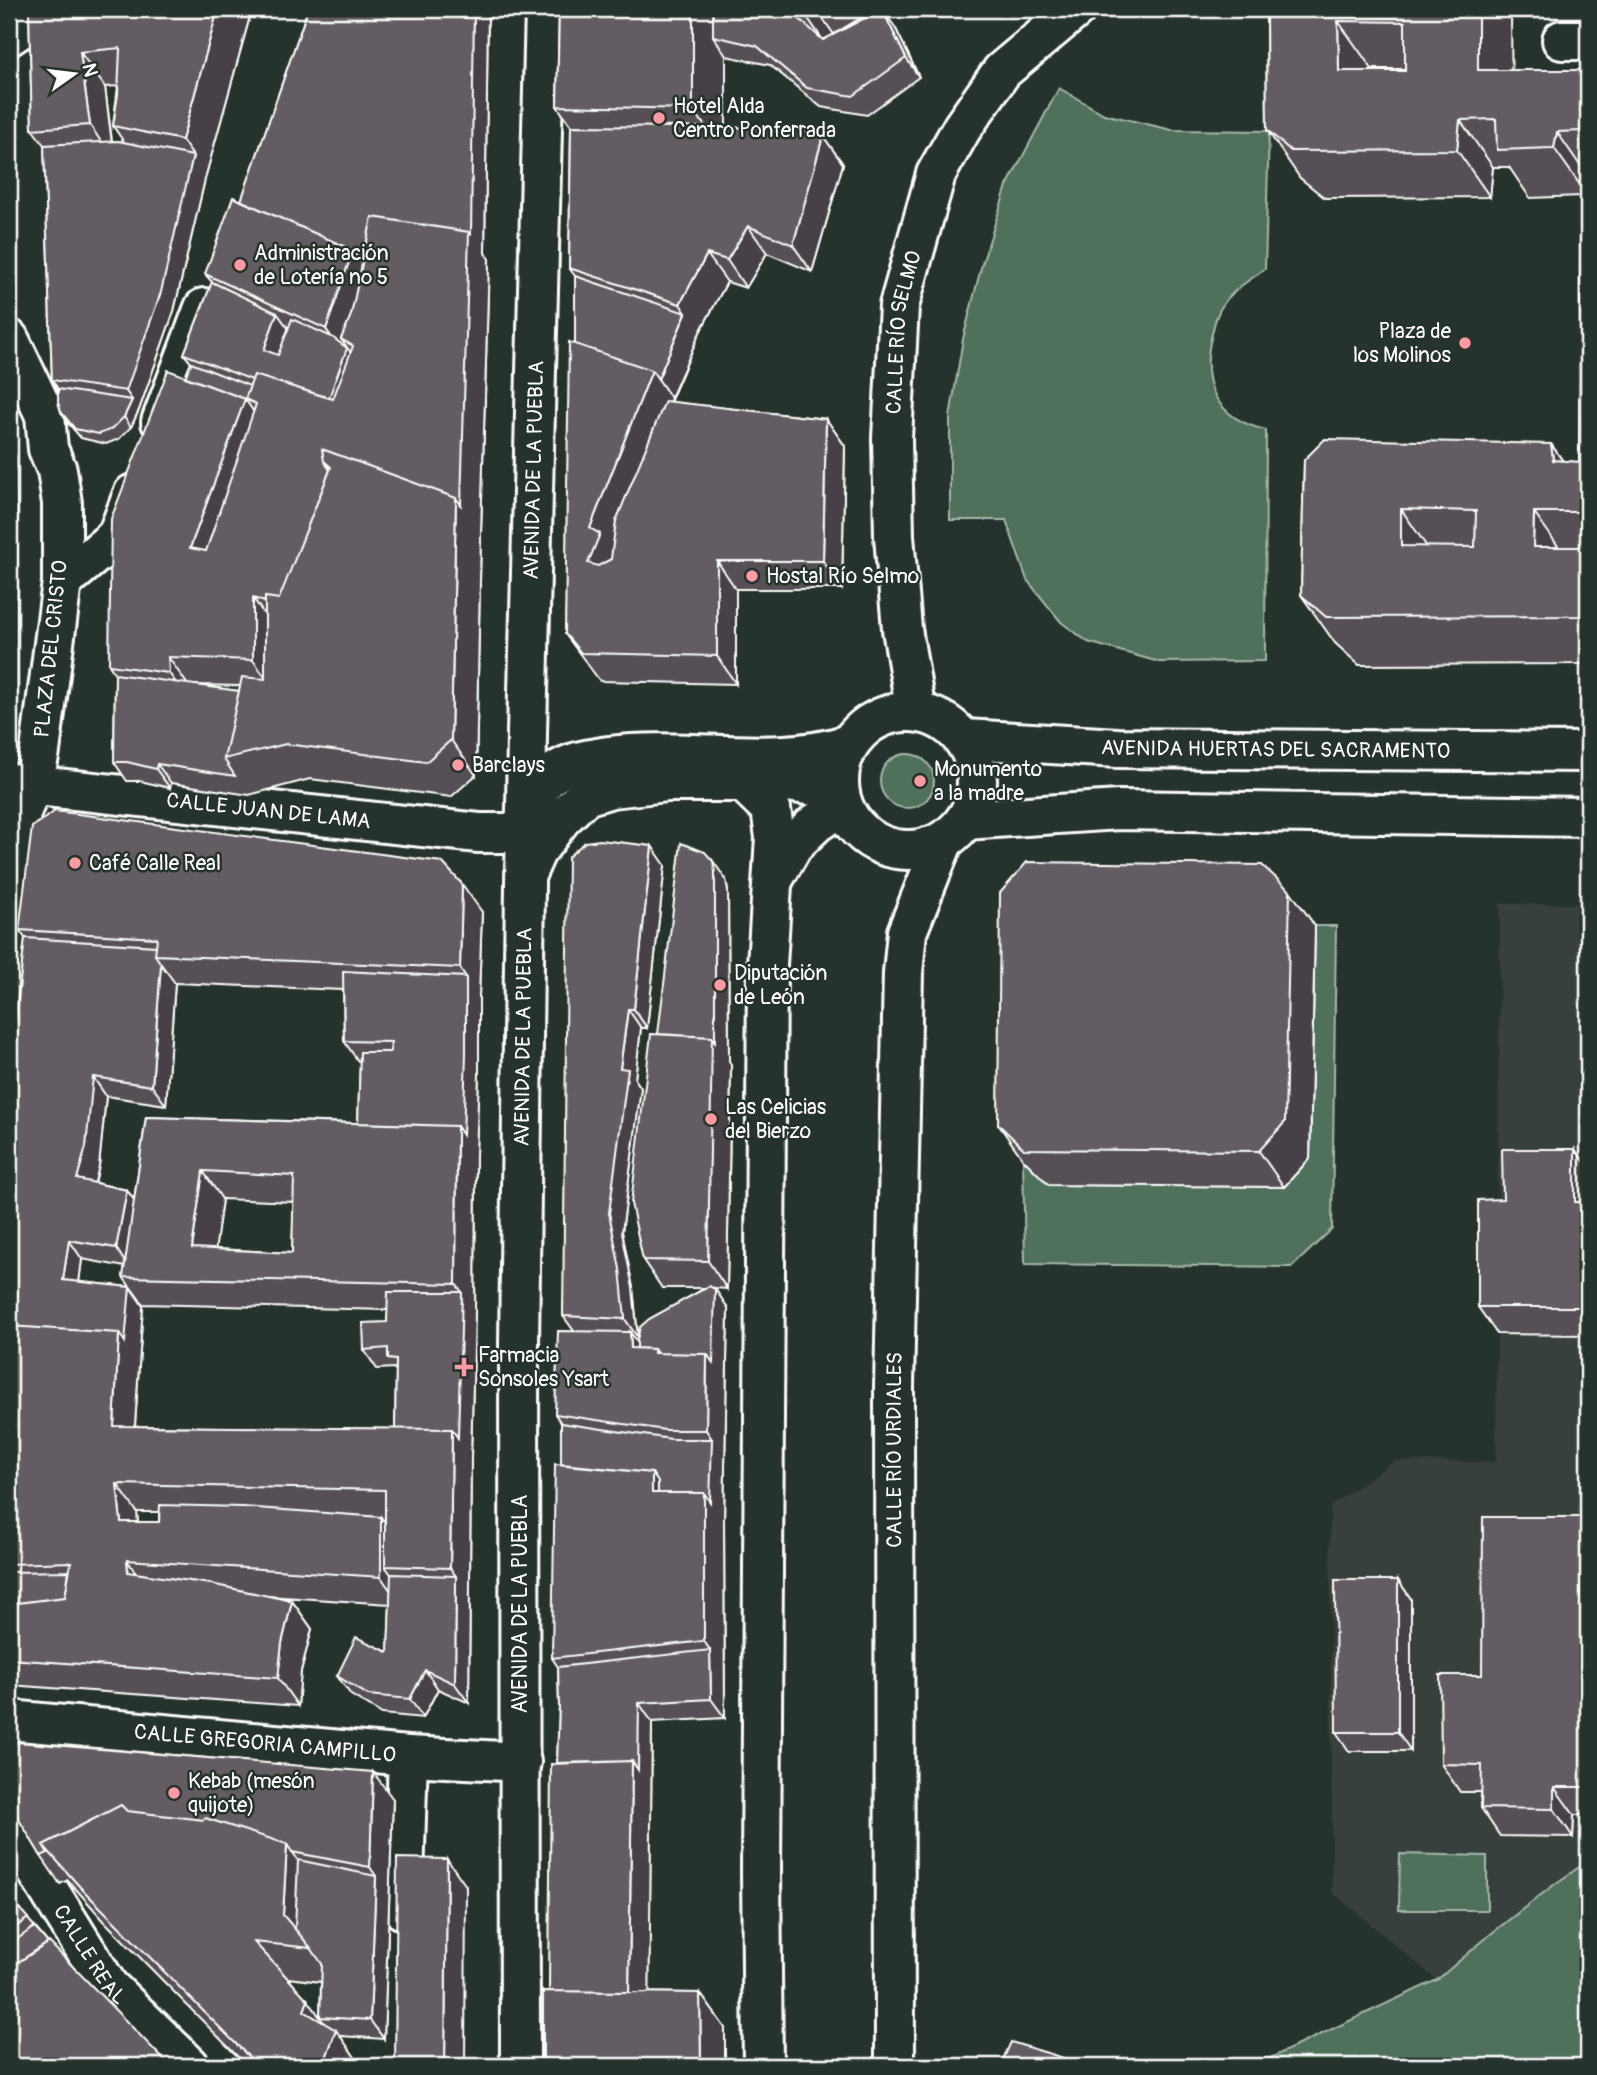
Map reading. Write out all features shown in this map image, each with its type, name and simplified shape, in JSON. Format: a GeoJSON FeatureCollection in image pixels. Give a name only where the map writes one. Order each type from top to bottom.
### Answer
{"type":"FeatureCollection","features":[{"type":"Feature","properties":{"kind":"street"},"geometry":{"type":"LineString","coordinates":[[9,36],[49,9]]}},
{"type":"Feature","properties":{"kind":"street","name":"AVENIDA DE LA PUEBLA"},"geometry":{"type":"LineString","coordinates":[[520,2066],[519,1345],[527,733],[545,9]]}},
{"type":"Feature","properties":{"kind":"street","name":"CALLE RÍO SELMO"},"geometry":{"type":"LineString","coordinates":[[916,712],[902,629],[894,536],[892,438],[899,306],[936,174],[962,128],[1002,71],[1076,9]]}},
{"type":"Feature","properties":{"kind":"street"},"geometry":{"type":"LineString","coordinates":[[62,582],[117,536],[216,277]]}},
{"type":"Feature","properties":{"kind":"street","name":"PLAZA DEL CRISTO"},"geometry":{"type":"LineString","coordinates":[[9,339],[45,415],[48,449],[57,470],[62,503],[62,582],[40,751],[21,784]]}},
{"type":"Feature","properties":{"kind":"street"},"geometry":{"type":"LineString","coordinates":[[955,830],[974,801],[977,780],[973,759],[964,739],[950,726],[916,712],[881,717],[861,730],[849,744],[839,772],[841,797],[851,821],[864,835],[881,845],[899,850],[918,849],[955,830],[1119,810],[1588,817]]}},
{"type":"Feature","properties":{"kind":"street","name":"AVENIDA HUERTAS DEL SACRAMENTO"},"geometry":{"type":"LineString","coordinates":[[964,739],[1118,748],[1588,752]]}},
{"type":"Feature","properties":{"kind":"street"},"geometry":{"type":"LineString","coordinates":[[527,820],[551,774],[581,760],[636,753],[787,754],[826,751],[849,744]]}},
{"type":"Feature","properties":{"kind":"street"},"geometry":{"type":"LineString","coordinates":[[526,874],[536,852],[562,818],[585,796],[611,788],[647,783],[788,782],[841,797]]}},
{"type":"Feature","properties":{"kind":"street"},"geometry":{"type":"LineString","coordinates":[[744,783],[771,809],[775,837],[767,979],[761,1872],[763,2066]]}},
{"type":"Feature","properties":{"kind":"street"},"geometry":{"type":"LineString","coordinates":[[9,915],[22,812],[21,784]]}},
{"type":"Feature","properties":{"kind":"street","name":"CALLE JUAN DE LAMA"},"geometry":{"type":"LineString","coordinates":[[21,784],[479,833],[527,820]]}},
{"type":"Feature","properties":{"kind":"street"},"geometry":{"type":"LineString","coordinates":[[771,882],[793,845],[841,797]]}},
{"type":"Feature","properties":{"kind":"street","name":"CALLE RÍO URDIALES"},"geometry":{"type":"LineString","coordinates":[[895,2066],[894,1387],[903,973],[907,932],[955,830]]}},
{"type":"Feature","properties":{"kind":"street","name":"CALLE GREGORIA CAMPILLO"},"geometry":{"type":"LineString","coordinates":[[9,1720],[408,1756],[521,1762]]}},
{"type":"Feature","properties":{"kind":"street"},"geometry":{"type":"LineString","coordinates":[[403,1935],[408,1756]]}},
{"type":"Feature","properties":{"kind":"street","name":"CALLE REAL"},"geometry":{"type":"LineString","coordinates":[[9,1826],[108,1986],[190,2066]]}},
{"type":"Feature","properties":{"kind":"shaded area"},"geometry":{"type":"Polygon","coordinates":[[[1500,904],[1588,904],[1588,1861],[1492,1933],[1437,1980],[1332,1892],[1330,1506],[1394,1461],[1496,1462],[1500,904]]]}},
{"type":"Feature","properties":{"kind":"green space"},"geometry":{"type":"Polygon","coordinates":[[[1059,88],[1104,114],[1172,130],[1269,131],[1265,269],[1238,289],[1221,307],[1208,355],[1208,371],[1216,398],[1235,418],[1266,430],[1265,661],[1159,662],[1088,642],[1061,622],[1027,580],[1006,520],[950,520],[950,417],[963,339],[982,264],[1007,186],[1059,88]]]}},
{"type":"Feature","properties":{"kind":"green space"},"geometry":{"type":"Polygon","coordinates":[[[907,754],[926,762],[934,781],[926,800],[907,808],[888,800],[880,781],[888,762],[907,754]]]}},
{"type":"Feature","properties":{"kind":"green space"},"geometry":{"type":"Polygon","coordinates":[[[1315,926],[1336,926],[1332,1229],[1292,1267],[1025,1264],[1023,1159],[1049,1185],[1284,1187],[1310,1158],[1315,926]]]}},
{"type":"Feature","properties":{"kind":"green space"},"geometry":{"type":"Polygon","coordinates":[[[1400,1854],[1487,1856],[1487,1910],[1399,1910],[1400,1854]]]}},
{"type":"Feature","properties":{"kind":"green space"},"geometry":{"type":"Polygon","coordinates":[[[1588,1861],[1588,2066],[1253,2066],[1437,1980],[1492,1933],[1588,1861]]]}},
{"type":"Feature","properties":{"kind":"building"},"geometry":{"type":"Polygon","coordinates":[[[29,9],[218,9],[182,140],[113,126],[118,94],[120,48],[80,52],[90,125],[32,129],[29,9]]]}},
{"type":"Feature","properties":{"kind":"building"},"geometry":{"type":"Polygon","coordinates":[[[308,9],[474,9],[471,234],[372,217],[363,260],[357,257],[353,250],[241,201],[308,9]]]}},
{"type":"Feature","properties":{"kind":"building"},"geometry":{"type":"Polygon","coordinates":[[[559,9],[693,9],[693,109],[557,106],[559,9]]]}},
{"type":"Feature","properties":{"kind":"building"},"geometry":{"type":"Polygon","coordinates":[[[713,9],[788,9],[823,40],[882,9],[906,58],[853,96],[807,88],[757,46],[713,36],[713,9]]]}},
{"type":"Feature","properties":{"kind":"building"},"geometry":{"type":"Polygon","coordinates":[[[1266,9],[1478,9],[1478,70],[1588,70],[1588,512],[1534,512],[1533,547],[1586,547],[1588,544],[1588,616],[1326,617],[1301,595],[1304,460],[1325,439],[1551,444],[1553,460],[1579,462],[1582,131],[1557,132],[1554,148],[1497,150],[1496,119],[1460,120],[1457,150],[1291,151],[1267,130],[1266,9]],[[1338,21],[1339,71],[1405,71],[1405,22],[1338,21]],[[1401,509],[1401,546],[1475,547],[1476,511],[1401,509]]]}},
{"type":"Feature","properties":{"kind":"building"},"geometry":{"type":"Polygon","coordinates":[[[571,126],[792,128],[823,136],[793,245],[748,226],[727,260],[707,254],[680,304],[569,268],[571,126]]]}},
{"type":"Feature","properties":{"kind":"building"},"geometry":{"type":"Polygon","coordinates":[[[118,141],[193,156],[161,292],[126,391],[52,380],[44,145],[118,141]]]}},
{"type":"Feature","properties":{"kind":"building"},"geometry":{"type":"Polygon","coordinates":[[[233,197],[353,250],[326,329],[205,274],[233,197]]]}},
{"type":"Feature","properties":{"kind":"building"},"geometry":{"type":"Polygon","coordinates":[[[372,217],[469,232],[461,505],[456,498],[322,449],[324,461],[330,470],[279,599],[265,597],[265,602],[253,598],[253,660],[168,657],[169,673],[109,665],[111,519],[168,370],[245,399],[254,375],[333,399],[353,346],[341,339],[351,315],[372,217]],[[245,399],[190,548],[206,551],[256,404],[245,399]]]}},
{"type":"Feature","properties":{"kind":"building"},"geometry":{"type":"Polygon","coordinates":[[[575,276],[686,313],[658,379],[652,370],[575,344],[575,276]]]}},
{"type":"Feature","properties":{"kind":"building"},"geometry":{"type":"Polygon","coordinates":[[[212,282],[277,313],[264,350],[278,355],[292,319],[332,337],[347,348],[329,398],[254,375],[252,380],[184,354],[212,282]]]}},
{"type":"Feature","properties":{"kind":"building"},"geometry":{"type":"Polygon","coordinates":[[[569,342],[652,370],[590,528],[600,534],[588,563],[598,566],[611,559],[616,521],[665,401],[826,419],[823,561],[717,561],[717,656],[581,653],[565,634],[569,342]]]}},
{"type":"Feature","properties":{"kind":"building"},"geometry":{"type":"Polygon","coordinates":[[[191,363],[250,386],[245,399],[185,377],[191,363]]]}},
{"type":"Feature","properties":{"kind":"building"},"geometry":{"type":"Polygon","coordinates":[[[58,389],[132,400],[124,417],[112,429],[99,434],[75,429],[61,412],[58,389]]]}},
{"type":"Feature","properties":{"kind":"building"},"geometry":{"type":"Polygon","coordinates":[[[322,449],[456,498],[451,740],[426,762],[286,744],[224,759],[242,677],[265,679],[265,597],[279,599],[331,467],[324,461],[322,449]]]}},
{"type":"Feature","properties":{"kind":"building"},"geometry":{"type":"Polygon","coordinates":[[[115,674],[239,691],[224,759],[235,776],[157,764],[156,769],[127,762],[114,762],[115,674]]]}},
{"type":"Feature","properties":{"kind":"building"},"geometry":{"type":"Polygon","coordinates":[[[55,811],[442,862],[462,884],[460,968],[155,955],[157,938],[19,930],[32,827],[55,811]]]}},
{"type":"Feature","properties":{"kind":"building"},"geometry":{"type":"Polygon","coordinates":[[[600,840],[652,846],[634,1009],[628,1009],[620,1068],[628,1069],[609,1213],[620,1269],[625,1319],[563,1316],[568,857],[585,842],[600,840]]]}},
{"type":"Feature","properties":{"kind":"building"},"geometry":{"type":"Polygon","coordinates":[[[681,843],[705,852],[713,861],[715,872],[715,1042],[712,1037],[658,1034],[681,843]]]}},
{"type":"Feature","properties":{"kind":"building"},"geometry":{"type":"Polygon","coordinates":[[[1027,862],[1262,865],[1290,891],[1285,1122],[1259,1151],[1024,1149],[998,1124],[1000,893],[1027,862]]]}},
{"type":"Feature","properties":{"kind":"building"},"geometry":{"type":"Polygon","coordinates":[[[25,938],[156,946],[155,955],[161,964],[152,1086],[93,1077],[86,1147],[77,1179],[127,1190],[116,1248],[69,1240],[63,1280],[130,1287],[125,1342],[119,1333],[9,1326],[9,1076],[25,938]]]}},
{"type":"Feature","properties":{"kind":"building"},"geometry":{"type":"Polygon","coordinates":[[[343,971],[466,977],[463,1135],[457,1126],[358,1123],[360,1052],[390,1052],[391,1042],[344,1041],[343,971]]]}},
{"type":"Feature","properties":{"kind":"building"},"geometry":{"type":"Polygon","coordinates":[[[651,1034],[712,1037],[708,1261],[643,1260],[631,1203],[651,1034]]]}},
{"type":"Feature","properties":{"kind":"building"},"geometry":{"type":"Polygon","coordinates":[[[146,1117],[457,1126],[456,1284],[123,1277],[146,1117]],[[203,1171],[192,1248],[292,1253],[294,1176],[203,1171]]]}},
{"type":"Feature","properties":{"kind":"building"},"geometry":{"type":"Polygon","coordinates":[[[1502,1149],[1575,1149],[1575,1202],[1588,1202],[1588,1307],[1478,1307],[1478,1200],[1503,1199],[1502,1149]]]}},
{"type":"Feature","properties":{"kind":"building"},"geometry":{"type":"Polygon","coordinates":[[[709,1286],[715,1289],[713,1363],[707,1354],[657,1353],[654,1349],[637,1348],[640,1327],[649,1319],[709,1286]]]}},
{"type":"Feature","properties":{"kind":"building"},"geometry":{"type":"Polygon","coordinates":[[[388,1292],[462,1292],[458,1438],[452,1429],[395,1429],[396,1360],[388,1359],[388,1348],[364,1350],[363,1323],[387,1322],[388,1292]]]}},
{"type":"Feature","properties":{"kind":"building"},"geometry":{"type":"Polygon","coordinates":[[[9,1326],[119,1333],[114,1426],[452,1429],[450,1568],[385,1566],[385,1490],[117,1484],[121,1522],[159,1522],[160,1505],[243,1507],[381,1517],[381,1577],[127,1560],[128,1572],[211,1584],[292,1601],[282,1643],[278,1678],[9,1659],[9,1604],[65,1597],[71,1562],[9,1564],[9,1326]]]}},
{"type":"Feature","properties":{"kind":"building"},"geometry":{"type":"Polygon","coordinates":[[[558,1331],[630,1332],[631,1348],[654,1349],[654,1353],[707,1354],[706,1430],[665,1430],[555,1414],[558,1331]]]}},
{"type":"Feature","properties":{"kind":"building"},"geometry":{"type":"Polygon","coordinates":[[[561,1423],[671,1439],[712,1439],[710,1502],[704,1493],[658,1493],[658,1482],[652,1473],[561,1464],[561,1423]]]}},
{"type":"Feature","properties":{"kind":"building"},"geometry":{"type":"Polygon","coordinates":[[[555,1464],[652,1473],[652,1493],[704,1493],[704,1641],[552,1658],[555,1464]]]}},
{"type":"Feature","properties":{"kind":"building"},"geometry":{"type":"Polygon","coordinates":[[[1483,1517],[1582,1517],[1581,1651],[1588,1651],[1588,1787],[1554,1787],[1554,1809],[1481,1808],[1482,1765],[1441,1764],[1440,1675],[1482,1675],[1483,1517]]]}},
{"type":"Feature","properties":{"kind":"building"},"geometry":{"type":"Polygon","coordinates":[[[69,1571],[65,1597],[9,1604],[9,1572],[69,1571]]]}},
{"type":"Feature","properties":{"kind":"building"},"geometry":{"type":"Polygon","coordinates":[[[391,1574],[456,1576],[455,1684],[425,1670],[410,1699],[368,1695],[337,1676],[356,1637],[388,1652],[391,1574]]]}},
{"type":"Feature","properties":{"kind":"building"},"geometry":{"type":"Polygon","coordinates":[[[1335,1580],[1398,1580],[1398,1732],[1336,1732],[1335,1580]]]}},
{"type":"Feature","properties":{"kind":"building"},"geometry":{"type":"Polygon","coordinates":[[[710,1650],[711,1699],[639,1703],[638,1770],[632,1761],[557,1763],[558,1667],[710,1650]]]}},
{"type":"Feature","properties":{"kind":"building"},"geometry":{"type":"Polygon","coordinates":[[[17,1742],[373,1772],[370,1867],[292,1852],[287,1844],[205,1818],[203,1820],[127,1811],[121,1805],[43,1845],[48,1853],[41,1856],[9,1798],[9,1749],[17,1742]]]}},
{"type":"Feature","properties":{"kind":"building"},"geometry":{"type":"Polygon","coordinates":[[[632,1761],[629,1992],[549,1991],[551,1764],[632,1761]]]}},
{"type":"Feature","properties":{"kind":"building"},"geometry":{"type":"Polygon","coordinates":[[[121,1805],[127,1811],[203,1820],[205,1818],[287,1844],[283,1915],[311,1948],[254,1942],[308,2000],[304,2011],[336,2030],[323,2066],[258,2066],[80,1887],[43,1845],[121,1805]]]}},
{"type":"Feature","properties":{"kind":"building"},"geometry":{"type":"Polygon","coordinates":[[[397,1858],[447,1859],[445,2066],[395,2066],[397,1858]]]}},
{"type":"Feature","properties":{"kind":"building"},"geometry":{"type":"Polygon","coordinates":[[[298,1860],[376,1876],[370,2020],[320,2017],[322,1964],[295,1929],[298,1860]]]}},
{"type":"Feature","properties":{"kind":"building"},"geometry":{"type":"Polygon","coordinates":[[[9,1897],[28,1918],[9,1932],[9,1897]]]}},
{"type":"Feature","properties":{"kind":"building"},"geometry":{"type":"Polygon","coordinates":[[[34,1927],[48,1943],[9,1968],[9,1945],[34,1927]]]}},
{"type":"Feature","properties":{"kind":"building"},"geometry":{"type":"Polygon","coordinates":[[[49,1942],[170,2066],[9,2066],[9,1968],[49,1942]]]}},
{"type":"Feature","properties":{"kind":"building"},"geometry":{"type":"Polygon","coordinates":[[[543,1991],[700,1993],[701,2066],[543,2066],[543,1991]]]}},
{"type":"Feature","properties":{"kind":"building"},"geometry":{"type":"Polygon","coordinates":[[[1011,2042],[1077,2062],[1075,2066],[1000,2066],[1011,2042]]]}},
{"type":"Feature","properties":{"kind":"place","name":"Hotel Alda Centro Ponferrada"},"geometry":{"type":"Point","coordinates":[659,118]}},
{"type":"Feature","properties":{"kind":"place","name":"Administración de Lotería nº 5"},"geometry":{"type":"Point","coordinates":[240,265]}},
{"type":"Feature","properties":{"kind":"place","name":"Plaza de los Molinos"},"geometry":{"type":"Point","coordinates":[1465,343]}},
{"type":"Feature","properties":{"kind":"place","name":"Hostal Río Selmo"},"geometry":{"type":"Point","coordinates":[752,576]}},
{"type":"Feature","properties":{"kind":"place","name":"Barclays"},"geometry":{"type":"Point","coordinates":[458,765]}},
{"type":"Feature","properties":{"kind":"place","name":"Monumento a la madre"},"geometry":{"type":"Point","coordinates":[920,781]}},
{"type":"Feature","properties":{"kind":"place","name":"Café Calle Real"},"geometry":{"type":"Point","coordinates":[75,863]}},
{"type":"Feature","properties":{"kind":"place","name":"Diputación de León"},"geometry":{"type":"Point","coordinates":[720,985]}},
{"type":"Feature","properties":{"kind":"place","name":"Las Celicias del Bierzo"},"geometry":{"type":"Point","coordinates":[711,1119]}},
{"type":"Feature","properties":{"kind":"place","name":"Farmacia Sonsoles Ysart"},"geometry":{"type":"Point","coordinates":[464,1367]}},
{"type":"Feature","properties":{"kind":"place","name":"Kebab (mesón quijote)"},"geometry":{"type":"Point","coordinates":[174,1793]}}]}
